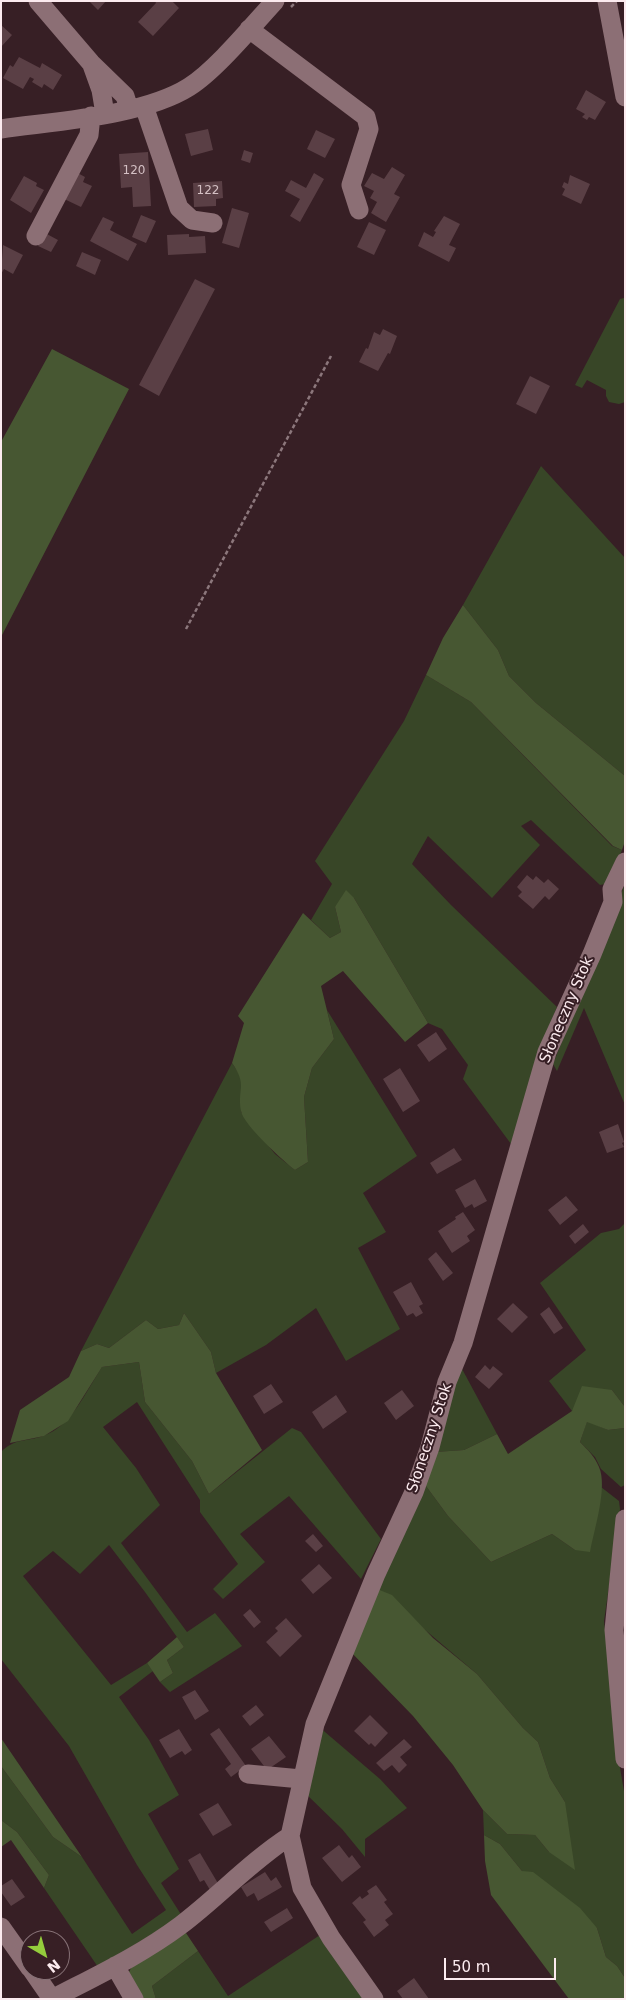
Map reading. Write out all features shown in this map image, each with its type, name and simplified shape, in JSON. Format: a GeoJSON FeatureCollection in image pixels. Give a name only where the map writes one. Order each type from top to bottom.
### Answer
{"type":"FeatureCollection","features":[{"type":"Feature","properties":{"kind":"street"},"geometry":{"type":"LineString","coordinates":[[38,1],[91,63],[137,108],[179,208],[192,220],[213,224]]}},
{"type":"Feature","properties":{"kind":"street"},"geometry":{"type":"LineString","coordinates":[[1,129],[137,108],[174,96],[191,86],[275,1]]}},
{"type":"Feature","properties":{"kind":"street"},"geometry":{"type":"LineString","coordinates":[[607,1],[625,97]]}},
{"type":"Feature","properties":{"kind":"street"},"geometry":{"type":"LineString","coordinates":[[249,29],[366,117],[369,129],[351,185],[359,210]]}},
{"type":"Feature","properties":{"kind":"street"},"geometry":{"type":"LineString","coordinates":[[36,236],[98,115],[101,90],[91,63]]}},
{"type":"Feature","properties":{"kind":"street","name":"Słoneczny Stok"},"geometry":{"type":"LineString","coordinates":[[374,1999],[331,1938],[302,1888],[290,1836],[302,1779],[315,1724],[330,1684],[414,1492],[430,1447],[447,1382],[463,1343],[547,1052],[592,954],[613,902],[612,888],[625,862]]}},
{"type":"Feature","properties":{"kind":"street"},"geometry":{"type":"LineString","coordinates":[[625,1519],[614,1630],[624,1724],[625,1759]]}},
{"type":"Feature","properties":{"kind":"street"},"geometry":{"type":"LineString","coordinates":[[248,1774],[302,1779]]}},
{"type":"Feature","properties":{"kind":"street"},"geometry":{"type":"LineString","coordinates":[[39,1980],[52,1999],[114,1966],[180,1926],[272,1848],[290,1836]]}},
{"type":"Feature","properties":{"kind":"street"},"geometry":{"type":"LineString","coordinates":[[1,1927],[20,1954]]}},
{"type":"Feature","properties":{"kind":"street"},"geometry":{"type":"LineString","coordinates":[[114,1966],[134,1999]]}},
{"type":"Feature","properties":{"kind":"path"},"geometry":{"type":"LineString","coordinates":[[186,629],[331,356]]}},
{"type":"Feature","properties":{"kind":"green space"},"geometry":{"type":"Polygon","coordinates":[[[624,298],[625,402],[619,404],[609,402],[606,390],[587,380],[582,388],[575,385],[620,299],[624,298]]]}},
{"type":"Feature","properties":{"kind":"green space"},"geometry":{"type":"Polygon","coordinates":[[[52,349],[129,389],[1,637],[1,442],[52,349]]]}},
{"type":"Feature","properties":{"kind":"green space"},"geometry":{"type":"Polygon","coordinates":[[[541,466],[625,558],[625,776],[536,703],[509,676],[498,650],[463,605],[541,466]]]}},
{"type":"Feature","properties":{"kind":"green space"},"geometry":{"type":"Polygon","coordinates":[[[463,605],[498,650],[509,676],[536,703],[625,776],[625,841],[622,850],[613,846],[471,702],[426,675],[443,638],[463,605]]]}},
{"type":"Feature","properties":{"kind":"green space"},"geometry":{"type":"Polygon","coordinates":[[[426,675],[471,702],[612,846],[622,850],[610,883],[600,885],[531,820],[521,826],[540,845],[492,898],[428,836],[412,864],[451,905],[557,1007],[542,1043],[514,1148],[463,1079],[468,1065],[442,1029],[428,1023],[354,898],[335,907],[341,932],[330,938],[311,920],[332,884],[315,861],[404,721],[426,675]]]}},
{"type":"Feature","properties":{"kind":"green space"},"geometry":{"type":"Polygon","coordinates":[[[625,884],[625,1105],[584,1008],[557,1071],[553,1064],[625,884]]]}},
{"type":"Feature","properties":{"kind":"green space"},"geometry":{"type":"Polygon","coordinates":[[[346,890],[354,898],[428,1023],[405,1042],[343,971],[321,986],[334,1039],[312,1068],[304,1097],[308,1162],[295,1170],[273,1151],[243,1117],[240,1103],[240,1077],[232,1063],[244,1023],[238,1016],[303,913],[330,938],[341,932],[335,907],[346,890]]]}},
{"type":"Feature","properties":{"kind":"green space"},"geometry":{"type":"Polygon","coordinates":[[[327,1010],[417,1156],[363,1193],[386,1232],[358,1248],[400,1329],[346,1361],[316,1308],[266,1345],[216,1373],[211,1352],[184,1313],[179,1325],[158,1329],[146,1320],[109,1348],[97,1344],[81,1351],[232,1063],[242,1078],[241,1112],[275,1154],[295,1170],[308,1162],[304,1097],[312,1068],[334,1039],[327,1010]]]}},
{"type":"Feature","properties":{"kind":"green space"},"geometry":{"type":"Polygon","coordinates":[[[625,1223],[625,1407],[612,1390],[572,1411],[549,1381],[586,1350],[540,1283],[601,1233],[619,1229],[625,1223]]]}},
{"type":"Feature","properties":{"kind":"green space"},"geometry":{"type":"Polygon","coordinates":[[[184,1313],[211,1352],[216,1373],[262,1450],[209,1494],[192,1461],[145,1402],[139,1362],[102,1367],[68,1421],[44,1436],[10,1443],[20,1410],[69,1377],[81,1351],[97,1344],[109,1348],[146,1320],[158,1329],[179,1325],[184,1313]]]}},
{"type":"Feature","properties":{"kind":"green space"},"geometry":{"type":"Polygon","coordinates":[[[139,1362],[145,1402],[192,1461],[209,1494],[292,1428],[301,1432],[381,1539],[361,1579],[289,1496],[240,1534],[265,1562],[223,1599],[213,1589],[238,1564],[200,1512],[200,1500],[137,1402],[103,1427],[136,1468],[160,1505],[121,1543],[187,1632],[215,1613],[242,1646],[170,1692],[160,1682],[173,1673],[167,1660],[184,1647],[109,1545],[80,1574],[53,1551],[23,1576],[111,1685],[147,1663],[153,1671],[119,1697],[149,1740],[179,1795],[148,1814],[179,1869],[161,1883],[182,1916],[98,1967],[44,1888],[49,1875],[17,1832],[1,1820],[1,1766],[53,1837],[82,1857],[132,1934],[166,1910],[137,1865],[69,1746],[1,1659],[1,1452],[11,1444],[43,1436],[62,1424],[77,1407],[102,1367],[139,1362]]]}},
{"type":"Feature","properties":{"kind":"green space"},"geometry":{"type":"Polygon","coordinates":[[[461,1367],[497,1434],[464,1450],[435,1452],[461,1367]]]}},
{"type":"Feature","properties":{"kind":"green space"},"geometry":{"type":"Polygon","coordinates":[[[582,1386],[612,1390],[625,1407],[625,1428],[608,1430],[587,1422],[580,1442],[599,1467],[602,1486],[590,1552],[575,1550],[552,1534],[491,1562],[448,1516],[423,1482],[435,1452],[464,1450],[497,1434],[508,1454],[572,1411],[582,1386]]]}},
{"type":"Feature","properties":{"kind":"green space"},"geometry":{"type":"Polygon","coordinates":[[[587,1421],[608,1430],[625,1428],[625,1485],[621,1487],[601,1469],[595,1457],[580,1442],[587,1421]]]}},
{"type":"Feature","properties":{"kind":"green space"},"geometry":{"type":"Polygon","coordinates":[[[423,1482],[448,1516],[491,1562],[552,1534],[575,1550],[601,1496],[601,1487],[619,1501],[620,1509],[604,1621],[618,1756],[625,1797],[625,1978],[617,1966],[606,1957],[597,1928],[522,1871],[500,1844],[484,1835],[483,1810],[507,1834],[535,1835],[549,1852],[565,1802],[550,1778],[538,1742],[523,1728],[477,1674],[377,1589],[423,1482]]]}},
{"type":"Feature","properties":{"kind":"green space"},"geometry":{"type":"Polygon","coordinates":[[[377,1589],[392,1595],[433,1638],[477,1674],[523,1728],[538,1742],[550,1778],[565,1802],[575,1870],[549,1852],[535,1835],[507,1834],[483,1810],[453,1765],[413,1716],[348,1649],[377,1589]]]}},
{"type":"Feature","properties":{"kind":"green space"},"geometry":{"type":"Polygon","coordinates":[[[177,1637],[184,1647],[167,1660],[173,1673],[160,1682],[147,1663],[177,1637]]]}},
{"type":"Feature","properties":{"kind":"green space"},"geometry":{"type":"Polygon","coordinates":[[[318,1726],[380,1779],[407,1808],[365,1839],[365,1857],[342,1829],[303,1791],[318,1726]]]}},
{"type":"Feature","properties":{"kind":"green space"},"geometry":{"type":"Polygon","coordinates":[[[1,1738],[82,1857],[53,1837],[1,1766],[1,1738]]]}},
{"type":"Feature","properties":{"kind":"green space"},"geometry":{"type":"Polygon","coordinates":[[[1,1820],[17,1832],[49,1875],[44,1888],[11,1840],[1,1847],[1,1820]]]}},
{"type":"Feature","properties":{"kind":"green space"},"geometry":{"type":"Polygon","coordinates":[[[484,1835],[500,1844],[522,1871],[533,1872],[580,1908],[597,1928],[606,1957],[617,1966],[625,1978],[625,1999],[569,1999],[491,1895],[485,1861],[484,1835]]]}},
{"type":"Feature","properties":{"kind":"green space"},"geometry":{"type":"Polygon","coordinates":[[[184,1930],[198,1951],[152,1986],[156,1999],[142,1999],[127,1976],[132,1966],[184,1930]]]}},
{"type":"Feature","properties":{"kind":"green space"},"geometry":{"type":"Polygon","coordinates":[[[320,1935],[366,1999],[156,1999],[152,1986],[198,1951],[228,1996],[320,1935]]]}},
{"type":"Feature","properties":{"kind":"building"},"geometry":{"type":"Polygon","coordinates":[[[89,1],[106,1],[98,10],[89,1]]]}},
{"type":"Feature","properties":{"kind":"building"},"geometry":{"type":"Polygon","coordinates":[[[155,1],[172,1],[179,8],[153,36],[138,22],[156,3],[155,1]]]}},
{"type":"Feature","properties":{"kind":"building"},"geometry":{"type":"Polygon","coordinates":[[[1,25],[12,35],[1,47],[1,25]]]}},
{"type":"Feature","properties":{"kind":"building"},"geometry":{"type":"Polygon","coordinates":[[[19,57],[40,68],[42,63],[62,75],[53,90],[44,84],[42,88],[32,82],[34,79],[30,77],[23,89],[3,78],[10,65],[13,67],[19,57]]]}},
{"type":"Feature","properties":{"kind":"building"},"geometry":{"type":"Polygon","coordinates":[[[586,90],[606,102],[595,120],[589,117],[587,120],[582,117],[585,114],[576,109],[586,90]]]}},
{"type":"Feature","properties":{"kind":"building"},"geometry":{"type":"Polygon","coordinates":[[[208,129],[213,150],[191,156],[185,134],[208,129]]]}},
{"type":"Feature","properties":{"kind":"building"},"geometry":{"type":"Polygon","coordinates":[[[316,130],[335,139],[325,158],[307,149],[316,130]]]}},
{"type":"Feature","properties":{"kind":"building"},"geometry":{"type":"Polygon","coordinates":[[[244,150],[253,153],[250,163],[241,160],[244,150]]]}},
{"type":"Feature","properties":{"kind":"building"},"geometry":{"type":"Polygon","coordinates":[[[148,152],[151,206],[133,207],[132,187],[121,188],[119,154],[148,152]]]}},
{"type":"Feature","properties":{"kind":"building"},"geometry":{"type":"Polygon","coordinates":[[[392,167],[405,175],[394,194],[400,197],[386,222],[371,213],[377,202],[370,198],[374,191],[364,186],[372,173],[384,179],[392,167]]]}},
{"type":"Feature","properties":{"kind":"building"},"geometry":{"type":"Polygon","coordinates":[[[74,171],[85,177],[83,182],[92,186],[81,207],[60,197],[74,171]]]}},
{"type":"Feature","properties":{"kind":"building"},"geometry":{"type":"Polygon","coordinates":[[[314,173],[324,179],[300,222],[290,216],[300,199],[285,191],[291,180],[306,188],[314,173]]]}},
{"type":"Feature","properties":{"kind":"building"},"geometry":{"type":"Polygon","coordinates":[[[570,175],[590,184],[581,204],[562,195],[565,189],[562,187],[564,182],[568,184],[570,175]]]}},
{"type":"Feature","properties":{"kind":"building"},"geometry":{"type":"Polygon","coordinates":[[[24,176],[37,183],[36,186],[44,190],[31,213],[10,200],[24,176]]]}},
{"type":"Feature","properties":{"kind":"building"},"geometry":{"type":"Polygon","coordinates":[[[222,181],[223,198],[216,199],[216,206],[194,207],[193,183],[222,181]]]}},
{"type":"Feature","properties":{"kind":"building"},"geometry":{"type":"Polygon","coordinates":[[[232,208],[249,213],[239,248],[222,243],[232,208]]]}},
{"type":"Feature","properties":{"kind":"building"},"geometry":{"type":"Polygon","coordinates":[[[141,215],[156,221],[146,243],[132,237],[141,215]]]}},
{"type":"Feature","properties":{"kind":"building"},"geometry":{"type":"Polygon","coordinates":[[[444,216],[460,224],[449,245],[456,248],[449,262],[418,246],[424,232],[433,237],[436,232],[434,231],[444,216]]]}},
{"type":"Feature","properties":{"kind":"building"},"geometry":{"type":"Polygon","coordinates":[[[103,217],[114,222],[110,230],[137,244],[128,261],[90,241],[103,217]]]}},
{"type":"Feature","properties":{"kind":"building"},"geometry":{"type":"Polygon","coordinates":[[[369,222],[386,230],[374,255],[357,247],[369,222]]]}},
{"type":"Feature","properties":{"kind":"building"},"geometry":{"type":"Polygon","coordinates":[[[45,233],[58,240],[51,252],[38,246],[45,233]]]}},
{"type":"Feature","properties":{"kind":"building"},"geometry":{"type":"Polygon","coordinates":[[[189,234],[189,237],[205,236],[206,253],[168,255],[167,235],[189,234]]]}},
{"type":"Feature","properties":{"kind":"building"},"geometry":{"type":"Polygon","coordinates":[[[3,245],[23,255],[13,274],[4,269],[1,274],[3,245]]]}},
{"type":"Feature","properties":{"kind":"building"},"geometry":{"type":"Polygon","coordinates":[[[82,252],[101,260],[95,275],[76,266],[82,252]]]}},
{"type":"Feature","properties":{"kind":"building"},"geometry":{"type":"Polygon","coordinates":[[[195,279],[215,289],[159,396],[139,385],[195,279]]]}},
{"type":"Feature","properties":{"kind":"building"},"geometry":{"type":"Polygon","coordinates":[[[383,329],[397,336],[390,354],[388,353],[378,371],[359,362],[366,348],[368,349],[374,332],[380,335],[383,329]]]}},
{"type":"Feature","properties":{"kind":"building"},"geometry":{"type":"Polygon","coordinates":[[[530,376],[550,386],[536,414],[516,404],[530,376]]]}},
{"type":"Feature","properties":{"kind":"building"},"geometry":{"type":"Polygon","coordinates":[[[527,875],[533,880],[536,876],[544,883],[548,879],[559,889],[549,900],[545,896],[533,909],[518,896],[522,892],[517,887],[527,875]]]}},
{"type":"Feature","properties":{"kind":"building"},"geometry":{"type":"Polygon","coordinates":[[[436,1032],[447,1049],[429,1062],[417,1045],[436,1032]]]}},
{"type":"Feature","properties":{"kind":"building"},"geometry":{"type":"Polygon","coordinates":[[[400,1068],[420,1101],[403,1112],[383,1079],[400,1068]]]}},
{"type":"Feature","properties":{"kind":"building"},"geometry":{"type":"Polygon","coordinates":[[[618,1124],[624,1147],[607,1153],[599,1132],[618,1124]]]}},
{"type":"Feature","properties":{"kind":"building"},"geometry":{"type":"Polygon","coordinates":[[[454,1148],[462,1160],[437,1174],[430,1163],[454,1148]]]}},
{"type":"Feature","properties":{"kind":"building"},"geometry":{"type":"Polygon","coordinates":[[[475,1179],[487,1201],[474,1208],[472,1204],[465,1208],[455,1190],[475,1179]]]}},
{"type":"Feature","properties":{"kind":"building"},"geometry":{"type":"Polygon","coordinates":[[[566,1196],[578,1210],[560,1225],[548,1210],[566,1196]]]}},
{"type":"Feature","properties":{"kind":"building"},"geometry":{"type":"Polygon","coordinates":[[[463,1212],[475,1230],[467,1236],[470,1241],[452,1253],[438,1231],[463,1212]]]}},
{"type":"Feature","properties":{"kind":"building"},"geometry":{"type":"Polygon","coordinates":[[[583,1224],[589,1232],[575,1244],[569,1236],[583,1224]]]}},
{"type":"Feature","properties":{"kind":"building"},"geometry":{"type":"Polygon","coordinates":[[[436,1252],[453,1273],[443,1281],[428,1259],[436,1252]]]}},
{"type":"Feature","properties":{"kind":"building"},"geometry":{"type":"Polygon","coordinates":[[[411,1282],[423,1304],[419,1306],[423,1313],[416,1317],[413,1313],[407,1316],[393,1292],[411,1282]]]}},
{"type":"Feature","properties":{"kind":"building"},"geometry":{"type":"Polygon","coordinates":[[[513,1303],[528,1317],[512,1333],[497,1319],[513,1303]]]}},
{"type":"Feature","properties":{"kind":"building"},"geometry":{"type":"Polygon","coordinates":[[[549,1307],[563,1328],[554,1334],[540,1314],[549,1307]]]}},
{"type":"Feature","properties":{"kind":"building"},"geometry":{"type":"Polygon","coordinates":[[[485,1365],[490,1370],[493,1366],[503,1374],[489,1389],[475,1377],[485,1365]]]}},
{"type":"Feature","properties":{"kind":"building"},"geometry":{"type":"Polygon","coordinates":[[[271,1384],[283,1402],[264,1414],[253,1396],[271,1384]]]}},
{"type":"Feature","properties":{"kind":"building"},"geometry":{"type":"Polygon","coordinates":[[[402,1390],[414,1406],[396,1420],[384,1403],[402,1390]]]}},
{"type":"Feature","properties":{"kind":"building"},"geometry":{"type":"Polygon","coordinates":[[[336,1395],[347,1412],[323,1429],[312,1412],[336,1395]]]}},
{"type":"Feature","properties":{"kind":"building"},"geometry":{"type":"Polygon","coordinates":[[[313,1534],[323,1546],[316,1552],[305,1541],[313,1534]]]}},
{"type":"Feature","properties":{"kind":"building"},"geometry":{"type":"Polygon","coordinates":[[[319,1564],[332,1578],[313,1594],[301,1580],[319,1564]]]}},
{"type":"Feature","properties":{"kind":"building"},"geometry":{"type":"Polygon","coordinates":[[[250,1609],[261,1622],[254,1628],[243,1615],[250,1609]]]}},
{"type":"Feature","properties":{"kind":"building"},"geometry":{"type":"Polygon","coordinates":[[[286,1618],[302,1636],[280,1657],[266,1642],[278,1631],[275,1628],[286,1618]]]}},
{"type":"Feature","properties":{"kind":"building"},"geometry":{"type":"Polygon","coordinates":[[[195,1690],[209,1711],[195,1720],[182,1697],[195,1690]]]}},
{"type":"Feature","properties":{"kind":"building"},"geometry":{"type":"Polygon","coordinates":[[[256,1705],[264,1715],[250,1726],[242,1716],[256,1705]]]}},
{"type":"Feature","properties":{"kind":"building"},"geometry":{"type":"Polygon","coordinates":[[[370,1715],[388,1733],[375,1747],[371,1743],[369,1745],[354,1731],[370,1715]]]}},
{"type":"Feature","properties":{"kind":"building"},"geometry":{"type":"Polygon","coordinates":[[[219,1728],[246,1766],[231,1777],[225,1769],[231,1764],[210,1734],[219,1728]]]}},
{"type":"Feature","properties":{"kind":"building"},"geometry":{"type":"Polygon","coordinates":[[[179,1729],[192,1750],[185,1755],[182,1751],[170,1758],[159,1740],[179,1729]]]}},
{"type":"Feature","properties":{"kind":"building"},"geometry":{"type":"Polygon","coordinates":[[[269,1736],[286,1757],[267,1770],[251,1749],[269,1736]]]}},
{"type":"Feature","properties":{"kind":"building"},"geometry":{"type":"Polygon","coordinates":[[[404,1739],[412,1747],[400,1757],[407,1765],[399,1773],[392,1765],[384,1771],[376,1763],[404,1739]]]}},
{"type":"Feature","properties":{"kind":"building"},"geometry":{"type":"Polygon","coordinates":[[[218,1803],[232,1825],[213,1836],[199,1814],[218,1803]]]}},
{"type":"Feature","properties":{"kind":"building"},"geometry":{"type":"Polygon","coordinates":[[[339,1845],[349,1858],[352,1855],[361,1867],[342,1882],[322,1858],[339,1845]]]}},
{"type":"Feature","properties":{"kind":"building"},"geometry":{"type":"Polygon","coordinates":[[[200,1853],[219,1885],[210,1890],[204,1880],[200,1882],[188,1860],[200,1853]]]}},
{"type":"Feature","properties":{"kind":"building"},"geometry":{"type":"Polygon","coordinates":[[[265,1872],[271,1881],[276,1877],[282,1887],[258,1901],[254,1893],[247,1897],[241,1887],[265,1872]]]}},
{"type":"Feature","properties":{"kind":"building"},"geometry":{"type":"Polygon","coordinates":[[[12,1879],[25,1897],[11,1906],[1,1892],[1,1886],[12,1879]]]}},
{"type":"Feature","properties":{"kind":"building"},"geometry":{"type":"Polygon","coordinates":[[[376,1885],[387,1900],[384,1902],[393,1914],[385,1920],[389,1925],[374,1937],[363,1922],[366,1920],[352,1903],[360,1896],[362,1899],[369,1894],[367,1891],[376,1885]]]}},
{"type":"Feature","properties":{"kind":"building"},"geometry":{"type":"Polygon","coordinates":[[[287,1908],[293,1918],[271,1932],[264,1922],[287,1908]]]}},
{"type":"Feature","properties":{"kind":"building"},"geometry":{"type":"Polygon","coordinates":[[[414,1978],[429,1999],[403,1999],[397,1991],[414,1978]]]}}]}
